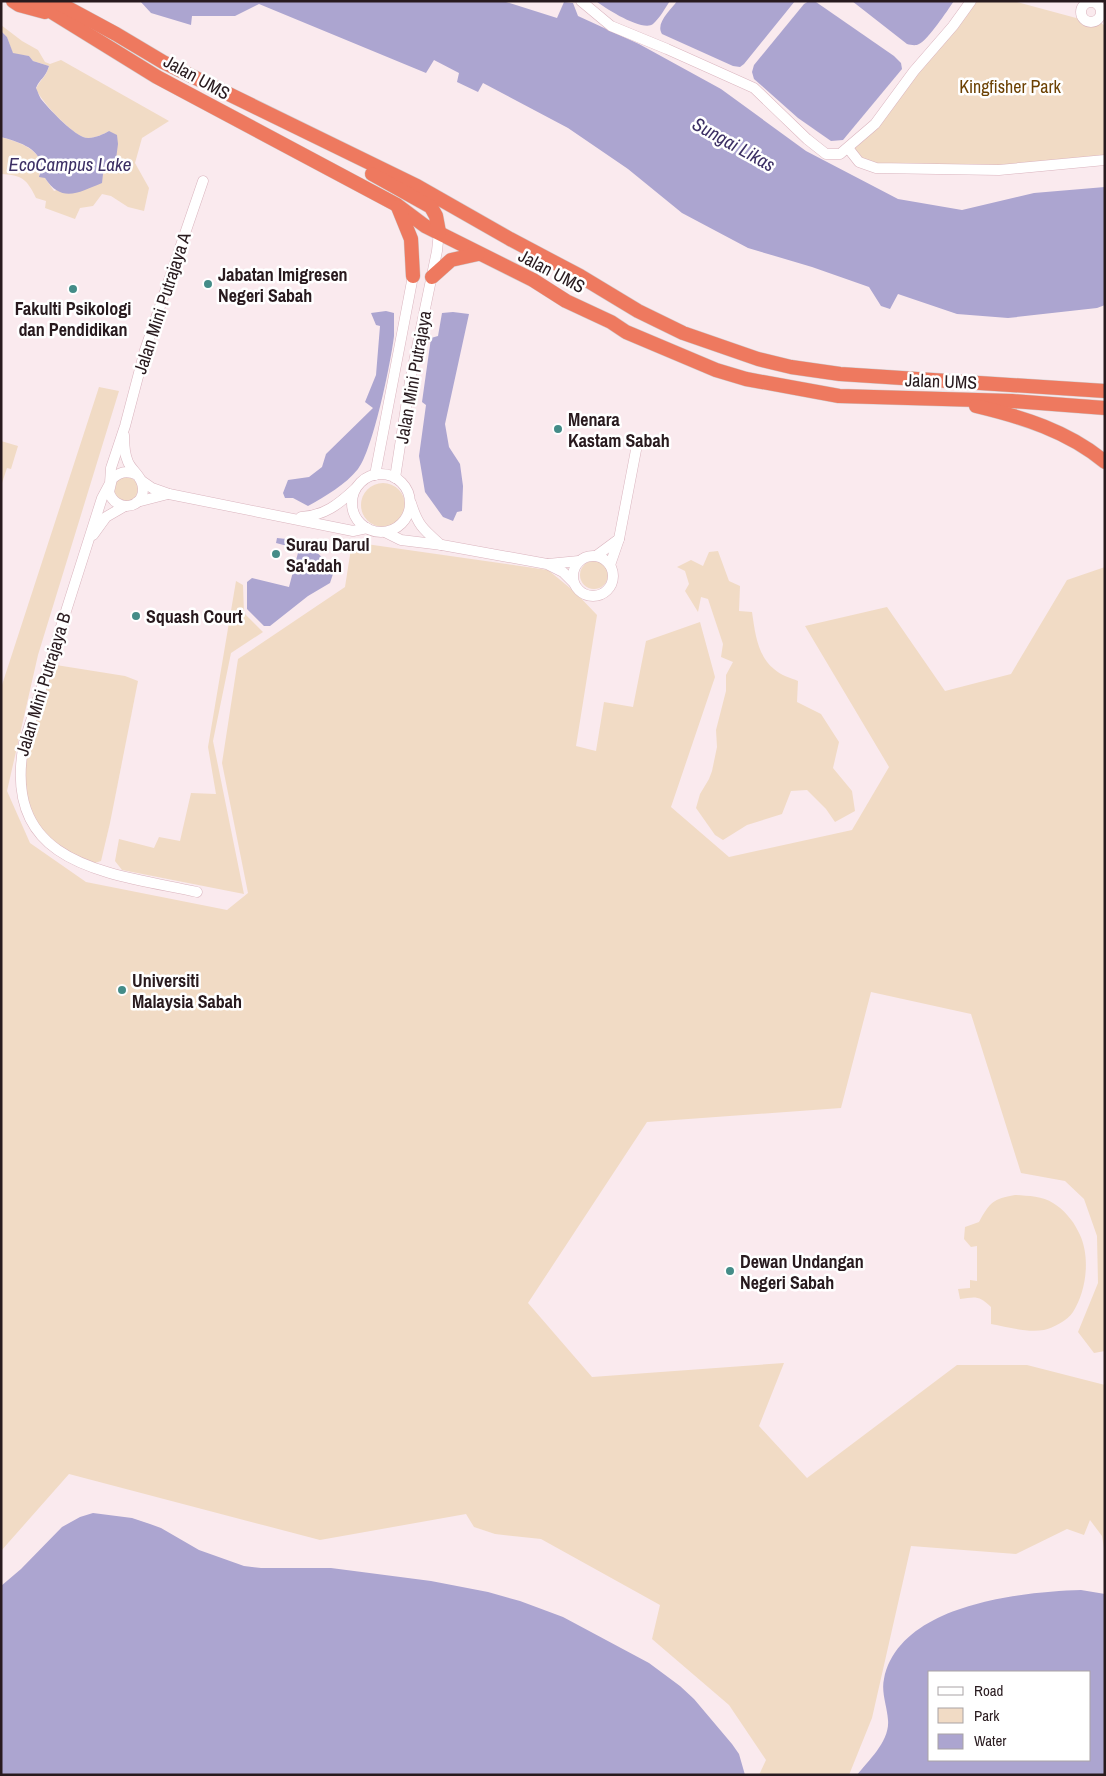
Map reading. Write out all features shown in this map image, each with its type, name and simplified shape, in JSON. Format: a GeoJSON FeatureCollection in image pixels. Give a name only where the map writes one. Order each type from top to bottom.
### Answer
{"type":"FeatureCollection","features":[{"type":"Feature","properties":{"kind":"highway"},"geometry":{"type":"LineString","coordinates":[[13,1],[19,5],[57,5]]}},
{"type":"Feature","properties":{"kind":"highway","name":"Jalan UMS"},"geometry":{"type":"LineString","coordinates":[[34,1],[57,5],[116,34],[163,62],[418,186],[666,326],[758,359],[791,367],[840,374],[1105,391]]}},
{"type":"Feature","properties":{"kind":"highway","name":"Jalan UMS"},"geometry":{"type":"LineString","coordinates":[[57,5],[157,77],[397,205],[425,226],[533,280],[566,301],[610,322],[626,332],[716,370],[746,379],[839,396],[1020,402],[1105,408]]}},
{"type":"Feature","properties":{"kind":"highway"},"geometry":{"type":"LineString","coordinates":[[342,150],[369,172],[431,207],[436,216],[439,232]]}},
{"type":"Feature","properties":{"kind":"highway"},"geometry":{"type":"LineString","coordinates":[[397,205],[411,239],[413,276]]}},
{"type":"Feature","properties":{"kind":"highway"},"geometry":{"type":"LineString","coordinates":[[432,277],[451,260],[478,254]]}},
{"type":"Feature","properties":{"kind":"highway"},"geometry":{"type":"LineString","coordinates":[[949,400],[1002,412],[1048,427],[1091,450],[1105,462]]}},
{"type":"Feature","properties":{"kind":"street"},"geometry":{"type":"LineString","coordinates":[[581,1],[611,26],[754,88],[826,154],[840,154],[875,124],[914,71],[953,26],[971,1]]}},
{"type":"Feature","properties":{"kind":"street"},"geometry":{"type":"LineString","coordinates":[[1074,1],[1082,10]]}},
{"type":"Feature","properties":{"kind":"street"},"geometry":{"type":"LineString","coordinates":[[1086,4],[1099,4],[1101,23],[1086,20],[1082,16],[1082,10],[1086,4]]}},
{"type":"Feature","properties":{"kind":"street"},"geometry":{"type":"LineString","coordinates":[[848,148],[859,162],[876,168],[999,170],[1105,160]]}},
{"type":"Feature","properties":{"kind":"street","name":"Jalan Mini Putrajaya A"},"geometry":{"type":"LineString","coordinates":[[125,426],[145,350],[203,181]]}},
{"type":"Feature","properties":{"kind":"street","name":"Jalan Mini Putrajaya"},"geometry":{"type":"LineString","coordinates":[[395,478],[410,381],[432,277],[439,232]]}},
{"type":"Feature","properties":{"kind":"street","name":"Jalan Mini Putrajaya"},"geometry":{"type":"LineString","coordinates":[[375,475],[413,276]]}},
{"type":"Feature","properties":{"kind":"street"},"geometry":{"type":"LineString","coordinates":[[125,426],[124,448],[128,463],[139,478],[143,490],[137,502]]}},
{"type":"Feature","properties":{"kind":"street","name":"Jalan Mini Putrajaya B"},"geometry":{"type":"LineString","coordinates":[[125,426],[111,468],[110,483],[102,498],[19,762],[18,787],[22,809],[28,822],[55,852],[75,862],[108,872],[197,892]]}},
{"type":"Feature","properties":{"kind":"street"},"geometry":{"type":"LineString","coordinates":[[610,566],[619,539],[636,450]]}},
{"type":"Feature","properties":{"kind":"street"},"geometry":{"type":"LineString","coordinates":[[125,506],[113,500],[109,492],[110,483],[115,476],[123,472],[132,472],[152,488],[169,494],[353,531],[367,528],[385,532],[401,540],[442,545],[547,564],[564,572],[579,591],[588,596],[604,593],[610,587],[613,580],[610,566],[604,559],[596,556],[590,556],[579,561],[547,564]]}},
{"type":"Feature","properties":{"kind":"street"},"geometry":{"type":"LineString","coordinates":[[288,517],[319,515],[341,502],[367,478],[384,474],[400,481],[408,491],[415,518],[421,527],[442,545]]}},
{"type":"Feature","properties":{"kind":"street"},"geometry":{"type":"LineString","coordinates":[[358,486],[353,497],[353,509],[358,520],[367,528]]}},
{"type":"Feature","properties":{"kind":"street"},"geometry":{"type":"LineString","coordinates":[[89,540],[106,516],[125,506],[169,494]]}},
{"type":"Feature","properties":{"kind":"street"},"geometry":{"type":"LineString","coordinates":[[385,532],[396,528],[405,520],[410,502]]}},
{"type":"Feature","properties":{"kind":"street"},"geometry":{"type":"LineString","coordinates":[[596,556],[619,539]]}},
{"type":"Feature","properties":{"kind":"street"},"geometry":{"type":"LineString","coordinates":[[573,582],[573,570],[579,561]]}},
{"type":"Feature","properties":{"kind":"green space","name":"Kingfisher Park"},"geometry":{"type":"Polygon","coordinates":[[[971,1],[1013,1],[1091,22],[1097,20],[1105,26],[1105,160],[999,170],[876,168],[848,148],[875,124],[971,1]]]}},
{"type":"Feature","properties":{"kind":"green space"},"geometry":{"type":"Polygon","coordinates":[[[1,25],[22,41],[38,50],[45,62],[50,64],[61,60],[169,121],[142,138],[135,163],[149,188],[144,211],[128,207],[111,196],[102,194],[93,206],[80,208],[75,219],[45,208],[46,201],[36,198],[30,186],[23,179],[14,175],[1,174],[1,137],[26,146],[37,155],[41,167],[39,175],[45,178],[54,191],[103,174],[107,167],[112,168],[109,131],[96,137],[86,138],[77,134],[56,116],[36,89],[49,66],[33,61],[29,56],[13,54],[7,37],[1,31],[1,25]]]}},
{"type":"Feature","properties":{"kind":"green space"},"geometry":{"type":"Polygon","coordinates":[[[99,387],[119,391],[38,655],[7,791],[30,843],[86,882],[227,910],[248,893],[222,763],[238,659],[345,587],[352,542],[548,570],[575,592],[597,615],[576,746],[596,751],[604,702],[633,707],[646,641],[700,622],[715,677],[671,807],[729,857],[852,830],[889,767],[805,626],[887,607],[945,691],[1011,674],[1067,580],[1105,567],[1105,1351],[1094,1353],[1078,1332],[1098,1283],[1097,1236],[1084,1199],[1065,1181],[1021,1173],[971,1014],[871,992],[841,1108],[647,1122],[528,1303],[592,1377],[784,1363],[759,1426],[807,1478],[957,1365],[1027,1365],[1105,1385],[1105,1554],[1102,1536],[1090,1520],[1084,1535],[1067,1529],[1016,1554],[911,1546],[872,1718],[849,1775],[759,1775],[766,1760],[729,1705],[652,1639],[660,1605],[541,1539],[495,1534],[474,1527],[466,1514],[320,1540],[69,1474],[1,1551],[1,688],[99,387]]]}},
{"type":"Feature","properties":{"kind":"green space"},"geometry":{"type":"Polygon","coordinates":[[[1,441],[18,446],[11,469],[7,468],[1,486],[1,441]]]}},
{"type":"Feature","properties":{"kind":"green space"},"geometry":{"type":"Polygon","coordinates":[[[126,477],[134,481],[138,489],[134,497],[126,501],[118,497],[114,489],[118,481],[126,477]]]}},
{"type":"Feature","properties":{"kind":"green space"},"geometry":{"type":"Polygon","coordinates":[[[379,483],[387,483],[399,489],[405,505],[399,521],[387,527],[379,527],[367,521],[361,509],[361,501],[367,489],[379,483]]]}},
{"type":"Feature","properties":{"kind":"green space"},"geometry":{"type":"Polygon","coordinates":[[[718,551],[729,581],[740,586],[739,611],[752,612],[758,643],[764,657],[776,671],[798,681],[797,702],[821,714],[839,742],[833,768],[852,791],[855,811],[835,822],[826,809],[807,790],[791,791],[782,814],[747,825],[723,840],[715,835],[696,808],[700,794],[712,771],[717,747],[716,730],[726,691],[726,675],[733,662],[721,657],[723,644],[708,599],[701,597],[698,612],[685,591],[689,584],[685,571],[677,567],[691,560],[703,566],[709,552],[718,551]]]}},
{"type":"Feature","properties":{"kind":"green space"},"geometry":{"type":"Polygon","coordinates":[[[594,561],[604,565],[608,575],[604,585],[594,589],[584,585],[580,575],[584,565],[594,561]]]}},
{"type":"Feature","properties":{"kind":"green space"},"geometry":{"type":"Polygon","coordinates":[[[236,581],[243,585],[244,613],[263,632],[231,653],[213,741],[244,894],[122,870],[115,861],[119,839],[154,848],[159,837],[180,841],[191,793],[216,794],[208,747],[236,581]]]}},
{"type":"Feature","properties":{"kind":"green space"},"geometry":{"type":"Polygon","coordinates":[[[56,665],[125,676],[138,681],[101,861],[92,864],[56,846],[31,816],[21,762],[50,669],[56,665]]]}},
{"type":"Feature","properties":{"kind":"green space"},"geometry":{"type":"Polygon","coordinates":[[[1015,1195],[1045,1199],[1060,1208],[1076,1227],[1085,1250],[1086,1272],[1078,1303],[1068,1318],[1056,1326],[1044,1330],[1024,1330],[991,1324],[991,1307],[987,1303],[977,1298],[960,1299],[958,1289],[970,1288],[970,1280],[977,1281],[977,1246],[971,1247],[964,1239],[965,1227],[979,1222],[993,1202],[1015,1195]]]}},
{"type":"Feature","properties":{"kind":"water","name":"Sungai Likas"},"geometry":{"type":"Polygon","coordinates":[[[140,1],[503,1],[557,18],[564,2],[573,3],[578,16],[639,44],[721,89],[806,151],[898,199],[962,210],[1034,193],[1105,187],[1105,305],[1097,308],[1008,318],[957,314],[898,294],[890,309],[881,306],[869,287],[812,267],[748,248],[682,213],[628,169],[568,128],[483,83],[478,92],[457,82],[459,73],[434,60],[426,73],[259,4],[235,16],[192,16],[191,25],[151,13],[140,1]]]}},
{"type":"Feature","properties":{"kind":"water"},"geometry":{"type":"Polygon","coordinates":[[[596,1],[670,1],[656,22],[648,26],[624,19],[596,1]]]}},
{"type":"Feature","properties":{"kind":"water"},"geometry":{"type":"Polygon","coordinates":[[[677,1],[795,1],[740,67],[733,66],[662,34],[660,30],[662,21],[677,1]]]}},
{"type":"Feature","properties":{"kind":"water"},"geometry":{"type":"Polygon","coordinates":[[[809,1],[816,2],[894,56],[901,63],[902,69],[843,140],[831,141],[798,118],[754,79],[752,72],[754,65],[804,4],[809,1]]]}},
{"type":"Feature","properties":{"kind":"water"},"geometry":{"type":"Polygon","coordinates":[[[852,1],[954,1],[927,37],[915,45],[907,44],[852,1]]]}},
{"type":"Feature","properties":{"kind":"water","name":"EcoCampus Lake"},"geometry":{"type":"Polygon","coordinates":[[[1,31],[7,37],[13,53],[29,56],[33,61],[49,66],[36,88],[41,99],[67,125],[86,138],[96,137],[109,131],[117,135],[118,144],[115,167],[107,167],[103,174],[102,183],[71,194],[58,191],[45,178],[39,177],[40,159],[32,150],[20,143],[1,137],[1,31]]]}},
{"type":"Feature","properties":{"kind":"water"},"geometry":{"type":"Polygon","coordinates":[[[386,311],[394,313],[394,336],[381,405],[364,459],[358,469],[347,480],[308,506],[293,498],[285,498],[283,493],[288,480],[309,477],[322,467],[326,454],[373,408],[365,402],[376,375],[380,326],[376,325],[371,313],[386,311]]]}},
{"type":"Feature","properties":{"kind":"water"},"geometry":{"type":"Polygon","coordinates":[[[442,313],[469,314],[445,424],[449,447],[460,464],[463,486],[462,511],[457,512],[453,521],[443,517],[425,492],[419,456],[426,405],[422,402],[431,338],[438,336],[442,313]]]}},
{"type":"Feature","properties":{"kind":"water"},"geometry":{"type":"Polygon","coordinates":[[[277,538],[305,541],[330,565],[333,574],[330,583],[308,596],[270,626],[264,626],[247,609],[247,582],[252,578],[289,587],[299,549],[276,543],[277,538]]]}},
{"type":"Feature","properties":{"kind":"water"},"geometry":{"type":"Polygon","coordinates":[[[93,1513],[132,1518],[150,1524],[161,1528],[199,1550],[244,1566],[261,1568],[331,1568],[431,1581],[488,1592],[520,1601],[563,1617],[649,1663],[680,1686],[694,1699],[732,1744],[739,1754],[745,1775],[1,1775],[1,1586],[21,1569],[62,1527],[80,1517],[93,1513]]]}},
{"type":"Feature","properties":{"kind":"water"},"geometry":{"type":"Polygon","coordinates":[[[1081,1590],[1105,1594],[1105,1775],[857,1775],[878,1750],[886,1735],[888,1720],[883,1684],[894,1654],[913,1634],[937,1618],[965,1607],[1027,1594],[1081,1590]]]}},
{"type":"Feature","properties":{"kind":"place","name":"Jabatan Imigresen Negeri Sabah"},"geometry":{"type":"Point","coordinates":[208,284]}},
{"type":"Feature","properties":{"kind":"place","name":"Fakulti Psikologi dan Pendidikan"},"geometry":{"type":"Point","coordinates":[73,289]}},
{"type":"Feature","properties":{"kind":"place","name":"Menara Kastam Sabah"},"geometry":{"type":"Point","coordinates":[558,429]}},
{"type":"Feature","properties":{"kind":"place","name":"Surau Darul Sa'adah"},"geometry":{"type":"Point","coordinates":[276,554]}},
{"type":"Feature","properties":{"kind":"place","name":"Squash Court"},"geometry":{"type":"Point","coordinates":[136,616]}},
{"type":"Feature","properties":{"kind":"place","name":"Universiti Malaysia Sabah"},"geometry":{"type":"Point","coordinates":[122,990]}},
{"type":"Feature","properties":{"kind":"place","name":"Dewan Undangan Negeri Sabah"},"geometry":{"type":"Point","coordinates":[730,1271]}}]}
